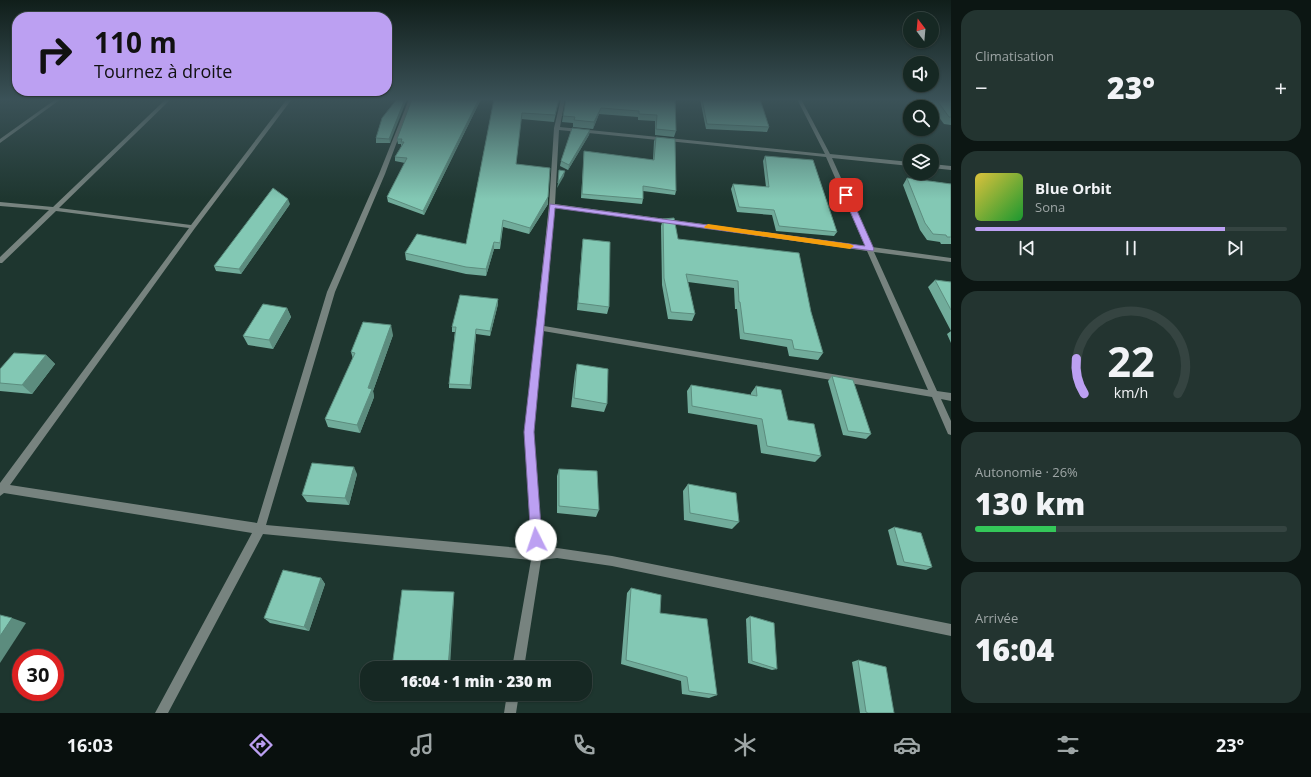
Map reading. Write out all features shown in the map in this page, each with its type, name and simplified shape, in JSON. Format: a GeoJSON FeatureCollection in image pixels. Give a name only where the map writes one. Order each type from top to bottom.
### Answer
{"type":"FeatureCollection","features":[{"type":"Feature","properties":{"kind":"street"},"geometry":{"type":"LineString","coordinates":[[0,141],[12,132]]}},
{"type":"Feature","properties":{"kind":"street"},"geometry":{"type":"LineString","coordinates":[[0,261],[134,132]]}},
{"type":"Feature","properties":{"kind":"street"},"geometry":{"type":"LineString","coordinates":[[265,132],[193,226],[1,489],[260,529],[537,555],[557,553],[612,561],[951,630]]}},
{"type":"Feature","properties":{"kind":"street"},"geometry":{"type":"LineString","coordinates":[[161,713],[260,529],[331,292],[382,174],[398,132]]}},
{"type":"Feature","properties":{"kind":"street"},"geometry":{"type":"LineString","coordinates":[[519,661],[537,555],[529,432],[552,205],[557,132]]}},
{"type":"Feature","properties":{"kind":"street"},"geometry":{"type":"LineString","coordinates":[[600,132],[903,163]]}},
{"type":"Feature","properties":{"kind":"street"},"geometry":{"type":"LineString","coordinates":[[816,132],[828,155],[951,431]]}},
{"type":"Feature","properties":{"kind":"street"},"geometry":{"type":"LineString","coordinates":[[939,167],[951,168]]}},
{"type":"Feature","properties":{"kind":"street"},"geometry":{"type":"LineString","coordinates":[[0,204],[193,226]]}},
{"type":"Feature","properties":{"kind":"street"},"geometry":{"type":"LineString","coordinates":[[552,205],[951,260]]}},
{"type":"Feature","properties":{"kind":"street"},"geometry":{"type":"LineString","coordinates":[[540,328],[951,397]]}},
{"type":"Feature","properties":{"kind":"street"},"geometry":{"type":"LineString","coordinates":[[510,713],[513,701]]}},
{"type":"Feature","properties":{"kind":"building"},"geometry":{"type":"Polygon","coordinates":[[[378,132],[392,132],[389,139],[376,138],[378,132]]]}},
{"type":"Feature","properties":{"kind":"building"},"geometry":{"type":"Polygon","coordinates":[[[400,132],[462,132],[423,211],[387,197],[407,158],[395,157],[404,142],[401,142],[402,139],[397,139],[400,132]]]}},
{"type":"Feature","properties":{"kind":"building"},"geometry":{"type":"Polygon","coordinates":[[[488,132],[520,132],[516,164],[550,168],[548,197],[530,228],[503,220],[500,243],[494,242],[486,269],[466,267],[405,253],[417,234],[466,244],[488,132]]]}},
{"type":"Feature","properties":{"kind":"building"},"geometry":{"type":"Polygon","coordinates":[[[571,132],[589,132],[569,165],[561,161],[571,132]]]}},
{"type":"Feature","properties":{"kind":"building"},"geometry":{"type":"Polygon","coordinates":[[[656,137],[675,139],[676,191],[643,186],[643,199],[582,194],[584,151],[654,160],[656,137]]]}},
{"type":"Feature","properties":{"kind":"building"},"geometry":{"type":"Polygon","coordinates":[[[765,156],[813,160],[837,232],[779,226],[774,210],[739,207],[733,184],[769,187],[765,156]]]}},
{"type":"Feature","properties":{"kind":"building"},"geometry":{"type":"Polygon","coordinates":[[[559,170],[565,171],[558,183],[559,170]]]}},
{"type":"Feature","properties":{"kind":"building"},"geometry":{"type":"Polygon","coordinates":[[[908,180],[922,180],[951,184],[951,237],[933,234],[925,223],[908,180]]]}},
{"type":"Feature","properties":{"kind":"building"},"geometry":{"type":"Polygon","coordinates":[[[273,188],[288,199],[239,269],[214,266],[273,188]]]}},
{"type":"Feature","properties":{"kind":"building"},"geometry":{"type":"Polygon","coordinates":[[[674,218],[678,239],[799,253],[811,312],[823,353],[794,349],[792,340],[744,333],[739,302],[738,281],[686,274],[695,314],[671,312],[664,278],[663,219],[674,218]]]}},
{"type":"Feature","properties":{"kind":"building"},"geometry":{"type":"Polygon","coordinates":[[[583,239],[610,242],[609,307],[578,303],[583,239]]]}},
{"type":"Feature","properties":{"kind":"building"},"geometry":{"type":"Polygon","coordinates":[[[935,280],[951,282],[951,310],[935,280]]]}},
{"type":"Feature","properties":{"kind":"building"},"geometry":{"type":"Polygon","coordinates":[[[460,295],[498,299],[490,331],[476,329],[470,385],[449,384],[456,327],[452,327],[460,295]]]}},
{"type":"Feature","properties":{"kind":"building"},"geometry":{"type":"Polygon","coordinates":[[[263,304],[287,308],[269,340],[243,336],[263,304]]]}},
{"type":"Feature","properties":{"kind":"building"},"geometry":{"type":"Polygon","coordinates":[[[363,322],[391,325],[368,388],[372,389],[357,425],[325,419],[355,353],[351,352],[363,322]]]}},
{"type":"Feature","properties":{"kind":"building"},"geometry":{"type":"Polygon","coordinates":[[[14,353],[46,355],[22,385],[0,383],[0,369],[14,353]]]}},
{"type":"Feature","properties":{"kind":"building"},"geometry":{"type":"Polygon","coordinates":[[[577,364],[608,369],[607,404],[574,398],[577,364]]]}},
{"type":"Feature","properties":{"kind":"building"},"geometry":{"type":"Polygon","coordinates":[[[832,376],[853,380],[871,434],[848,431],[832,376]]]}},
{"type":"Feature","properties":{"kind":"building"},"geometry":{"type":"Polygon","coordinates":[[[691,385],[757,396],[756,386],[781,390],[788,420],[814,424],[821,456],[767,446],[762,419],[692,406],[691,385]]]}},
{"type":"Feature","properties":{"kind":"building"},"geometry":{"type":"Polygon","coordinates":[[[312,463],[354,467],[345,498],[302,495],[312,463]]]}},
{"type":"Feature","properties":{"kind":"building"},"geometry":{"type":"Polygon","coordinates":[[[559,469],[597,471],[599,510],[559,506],[559,469]]]}},
{"type":"Feature","properties":{"kind":"building"},"geometry":{"type":"Polygon","coordinates":[[[688,484],[736,493],[739,522],[690,513],[688,484]]]}},
{"type":"Feature","properties":{"kind":"building"},"geometry":{"type":"Polygon","coordinates":[[[894,527],[921,533],[932,567],[904,562],[894,527]]]}},
{"type":"Feature","properties":{"kind":"building"},"geometry":{"type":"Polygon","coordinates":[[[283,570],[321,578],[304,627],[264,618],[283,570]]]}},
{"type":"Feature","properties":{"kind":"building"},"geometry":{"type":"Polygon","coordinates":[[[631,588],[661,595],[660,613],[707,619],[717,695],[689,691],[687,677],[626,660],[631,588]]]}},
{"type":"Feature","properties":{"kind":"building"},"geometry":{"type":"Polygon","coordinates":[[[402,590],[454,592],[449,661],[393,661],[402,590]]]}},
{"type":"Feature","properties":{"kind":"building"},"geometry":{"type":"Polygon","coordinates":[[[0,615],[12,618],[0,636],[0,615]]]}},
{"type":"Feature","properties":{"kind":"building"},"geometry":{"type":"Polygon","coordinates":[[[750,616],[774,623],[777,669],[752,661],[750,616]]]}},
{"type":"Feature","properties":{"kind":"building"},"geometry":{"type":"Polygon","coordinates":[[[858,660],[886,667],[894,713],[866,712],[858,660]]]}},
{"type":"Feature","properties":{"kind":"slow traffic"},"geometry":{"type":"LineString","coordinates":[[708,227],[850,246]]}},
{"type":"Feature","properties":{"kind":"route"},"geometry":{"type":"LineString","coordinates":[[536,540],[529,432],[552,205],[870,249],[846,195]]}}]}
